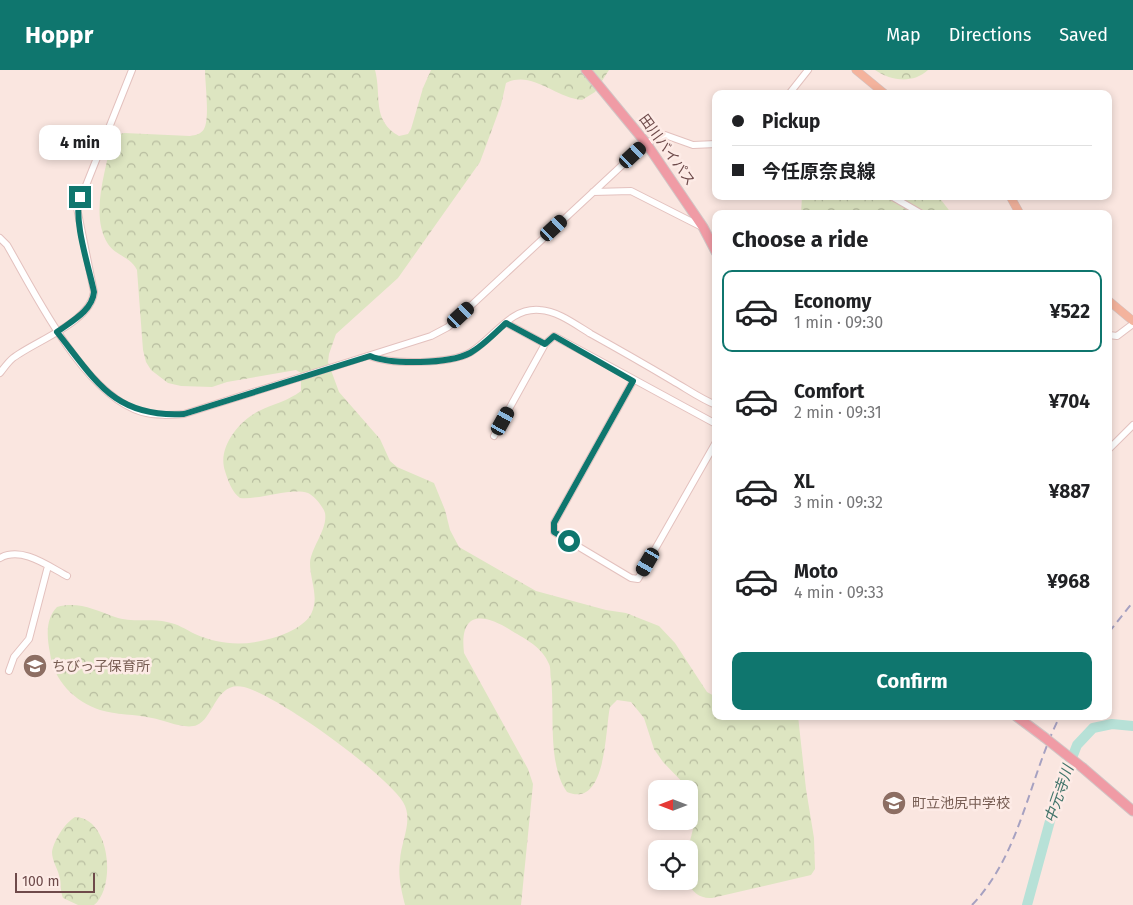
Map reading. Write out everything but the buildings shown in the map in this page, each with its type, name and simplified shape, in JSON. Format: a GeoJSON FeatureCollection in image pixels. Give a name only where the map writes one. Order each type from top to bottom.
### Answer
{"type":"FeatureCollection","features":[{"type":"Feature","properties":{"kind":"highway","name":"田川バイパス"},"geometry":{"type":"LineString","coordinates":[[586,70],[646,143],[703,228],[712,245]]}},
{"type":"Feature","properties":{"kind":"highway"},"geometry":{"type":"LineString","coordinates":[[1021,720],[1083,768],[1133,811]]}},
{"type":"Feature","properties":{"kind":"main road"},"geometry":{"type":"LineString","coordinates":[[856,70],[881,90]]}},
{"type":"Feature","properties":{"kind":"main road"},"geometry":{"type":"LineString","coordinates":[[1112,304],[1133,322]]}},
{"type":"Feature","properties":{"kind":"street"},"geometry":{"type":"LineString","coordinates":[[0,373],[12,359],[57,332],[89,306],[93,300],[94,292],[77,208],[132,70]]}},
{"type":"Feature","properties":{"kind":"street"},"geometry":{"type":"LineString","coordinates":[[792,90],[808,70]]}},
{"type":"Feature","properties":{"kind":"street"},"geometry":{"type":"LineString","coordinates":[[0,238],[7,245],[57,332],[104,390],[122,403],[142,412],[160,415],[184,414],[212,407],[370,356],[430,336],[448,327],[646,143],[665,135],[693,145],[712,144]]}},
{"type":"Feature","properties":{"kind":"street"},"geometry":{"type":"LineString","coordinates":[[593,192],[631,191],[703,228]]}},
{"type":"Feature","properties":{"kind":"street"},"geometry":{"type":"LineString","coordinates":[[898,200],[915,210]]}},
{"type":"Feature","properties":{"kind":"street"},"geometry":{"type":"LineString","coordinates":[[370,356],[399,363],[458,356],[469,353],[516,314],[528,310],[541,310],[554,313],[712,403]]}},
{"type":"Feature","properties":{"kind":"street"},"geometry":{"type":"LineString","coordinates":[[1112,335],[1117,336],[1133,322]]}},
{"type":"Feature","properties":{"kind":"street"},"geometry":{"type":"LineString","coordinates":[[506,323],[545,344]]}},
{"type":"Feature","properties":{"kind":"street"},"geometry":{"type":"LineString","coordinates":[[494,436],[545,344],[554,336],[633,381],[712,422]]}},
{"type":"Feature","properties":{"kind":"street"},"geometry":{"type":"LineString","coordinates":[[633,381],[554,523],[554,532],[631,578],[638,579],[712,449]]}},
{"type":"Feature","properties":{"kind":"street"},"geometry":{"type":"LineString","coordinates":[[1112,446],[1133,425]]}},
{"type":"Feature","properties":{"kind":"street"},"geometry":{"type":"LineString","coordinates":[[0,558],[9,555],[22,555],[67,576]]}},
{"type":"Feature","properties":{"kind":"street"},"geometry":{"type":"LineString","coordinates":[[9,671],[14,657],[30,639],[48,566]]}},
{"type":"Feature","properties":{"kind":"green space"},"geometry":{"type":"Polygon","coordinates":[[[205,70],[375,70],[381,115],[384,123],[390,130],[399,136],[408,134],[411,129],[423,88],[431,70],[609,70],[595,92],[582,100],[562,95],[534,82],[516,80],[506,83],[501,105],[480,162],[398,278],[336,334],[328,362],[339,392],[380,439],[390,461],[397,467],[434,483],[445,510],[450,530],[459,547],[536,591],[606,610],[626,613],[659,626],[675,643],[707,692],[712,695],[712,720],[798,720],[806,789],[814,838],[815,869],[811,875],[712,898],[700,896],[694,891],[698,890],[698,840],[690,840],[693,830],[698,830],[698,780],[680,780],[663,762],[654,749],[644,718],[631,702],[617,700],[610,707],[602,764],[597,778],[590,789],[580,794],[567,792],[561,780],[554,752],[549,664],[534,644],[492,621],[476,619],[470,622],[465,629],[463,639],[464,653],[528,769],[533,784],[521,905],[405,905],[399,872],[407,823],[406,809],[403,802],[375,773],[353,755],[304,719],[260,693],[244,687],[235,686],[227,689],[221,694],[203,721],[197,725],[187,726],[100,710],[82,702],[67,689],[52,663],[49,647],[50,617],[57,607],[72,605],[93,609],[121,619],[167,622],[212,640],[238,643],[256,642],[285,634],[304,622],[309,617],[314,606],[315,600],[310,563],[324,525],[325,513],[322,507],[310,494],[301,492],[284,492],[240,498],[231,486],[223,462],[227,445],[237,428],[259,411],[286,400],[301,391],[301,373],[296,370],[227,382],[212,387],[181,386],[168,383],[151,370],[146,362],[143,350],[137,270],[131,262],[108,244],[100,219],[101,191],[112,136],[124,133],[196,135],[204,129],[207,117],[205,70]]]}},
{"type":"Feature","properties":{"kind":"green space"},"geometry":{"type":"Polygon","coordinates":[[[875,70],[928,70],[909,79],[895,79],[875,70]]]}},
{"type":"Feature","properties":{"kind":"green space"},"geometry":{"type":"Polygon","coordinates":[[[802,200],[941,200],[949,210],[801,210],[802,200]]]}},
{"type":"Feature","properties":{"kind":"green space"},"geometry":{"type":"Polygon","coordinates":[[[75,817],[87,820],[96,829],[103,841],[107,870],[101,896],[94,905],[78,905],[63,898],[59,875],[53,858],[53,847],[58,837],[67,823],[75,817]]]}},
{"type":"Feature","properties":{"kind":"waterway","name":"中元寺川"},"geometry":{"type":"LineString","coordinates":[[1027,905],[1056,799],[1077,745],[1093,728],[1112,724],[1133,726]]}},
{"type":"Feature","properties":{"kind":"railway"},"geometry":{"type":"LineString","coordinates":[[1112,628],[1133,602]]}},
{"type":"Feature","properties":{"kind":"railway"},"geometry":{"type":"LineString","coordinates":[[972,905],[989,885],[1002,863],[1023,814],[1040,764],[1058,720]]}},
{"type":"Feature","properties":{"kind":"place","name":"ちびっ子保育所"},"geometry":{"type":"Point","coordinates":[35,666]}},
{"type":"Feature","properties":{"kind":"place","name":"町立池尻中学校"},"geometry":{"type":"Point","coordinates":[894,803]}},
{"type":"Feature","properties":{"kind":"route"},"geometry":{"type":"LineString","coordinates":[[80,197],[77,208],[78,220],[94,292],[93,300],[89,306],[57,332],[104,390],[122,403],[142,412],[160,415],[184,414],[212,407],[370,356],[399,363],[458,356],[469,353],[480,346],[506,323],[545,344],[554,336],[633,381],[554,523],[554,532],[569,541]]}}]}
